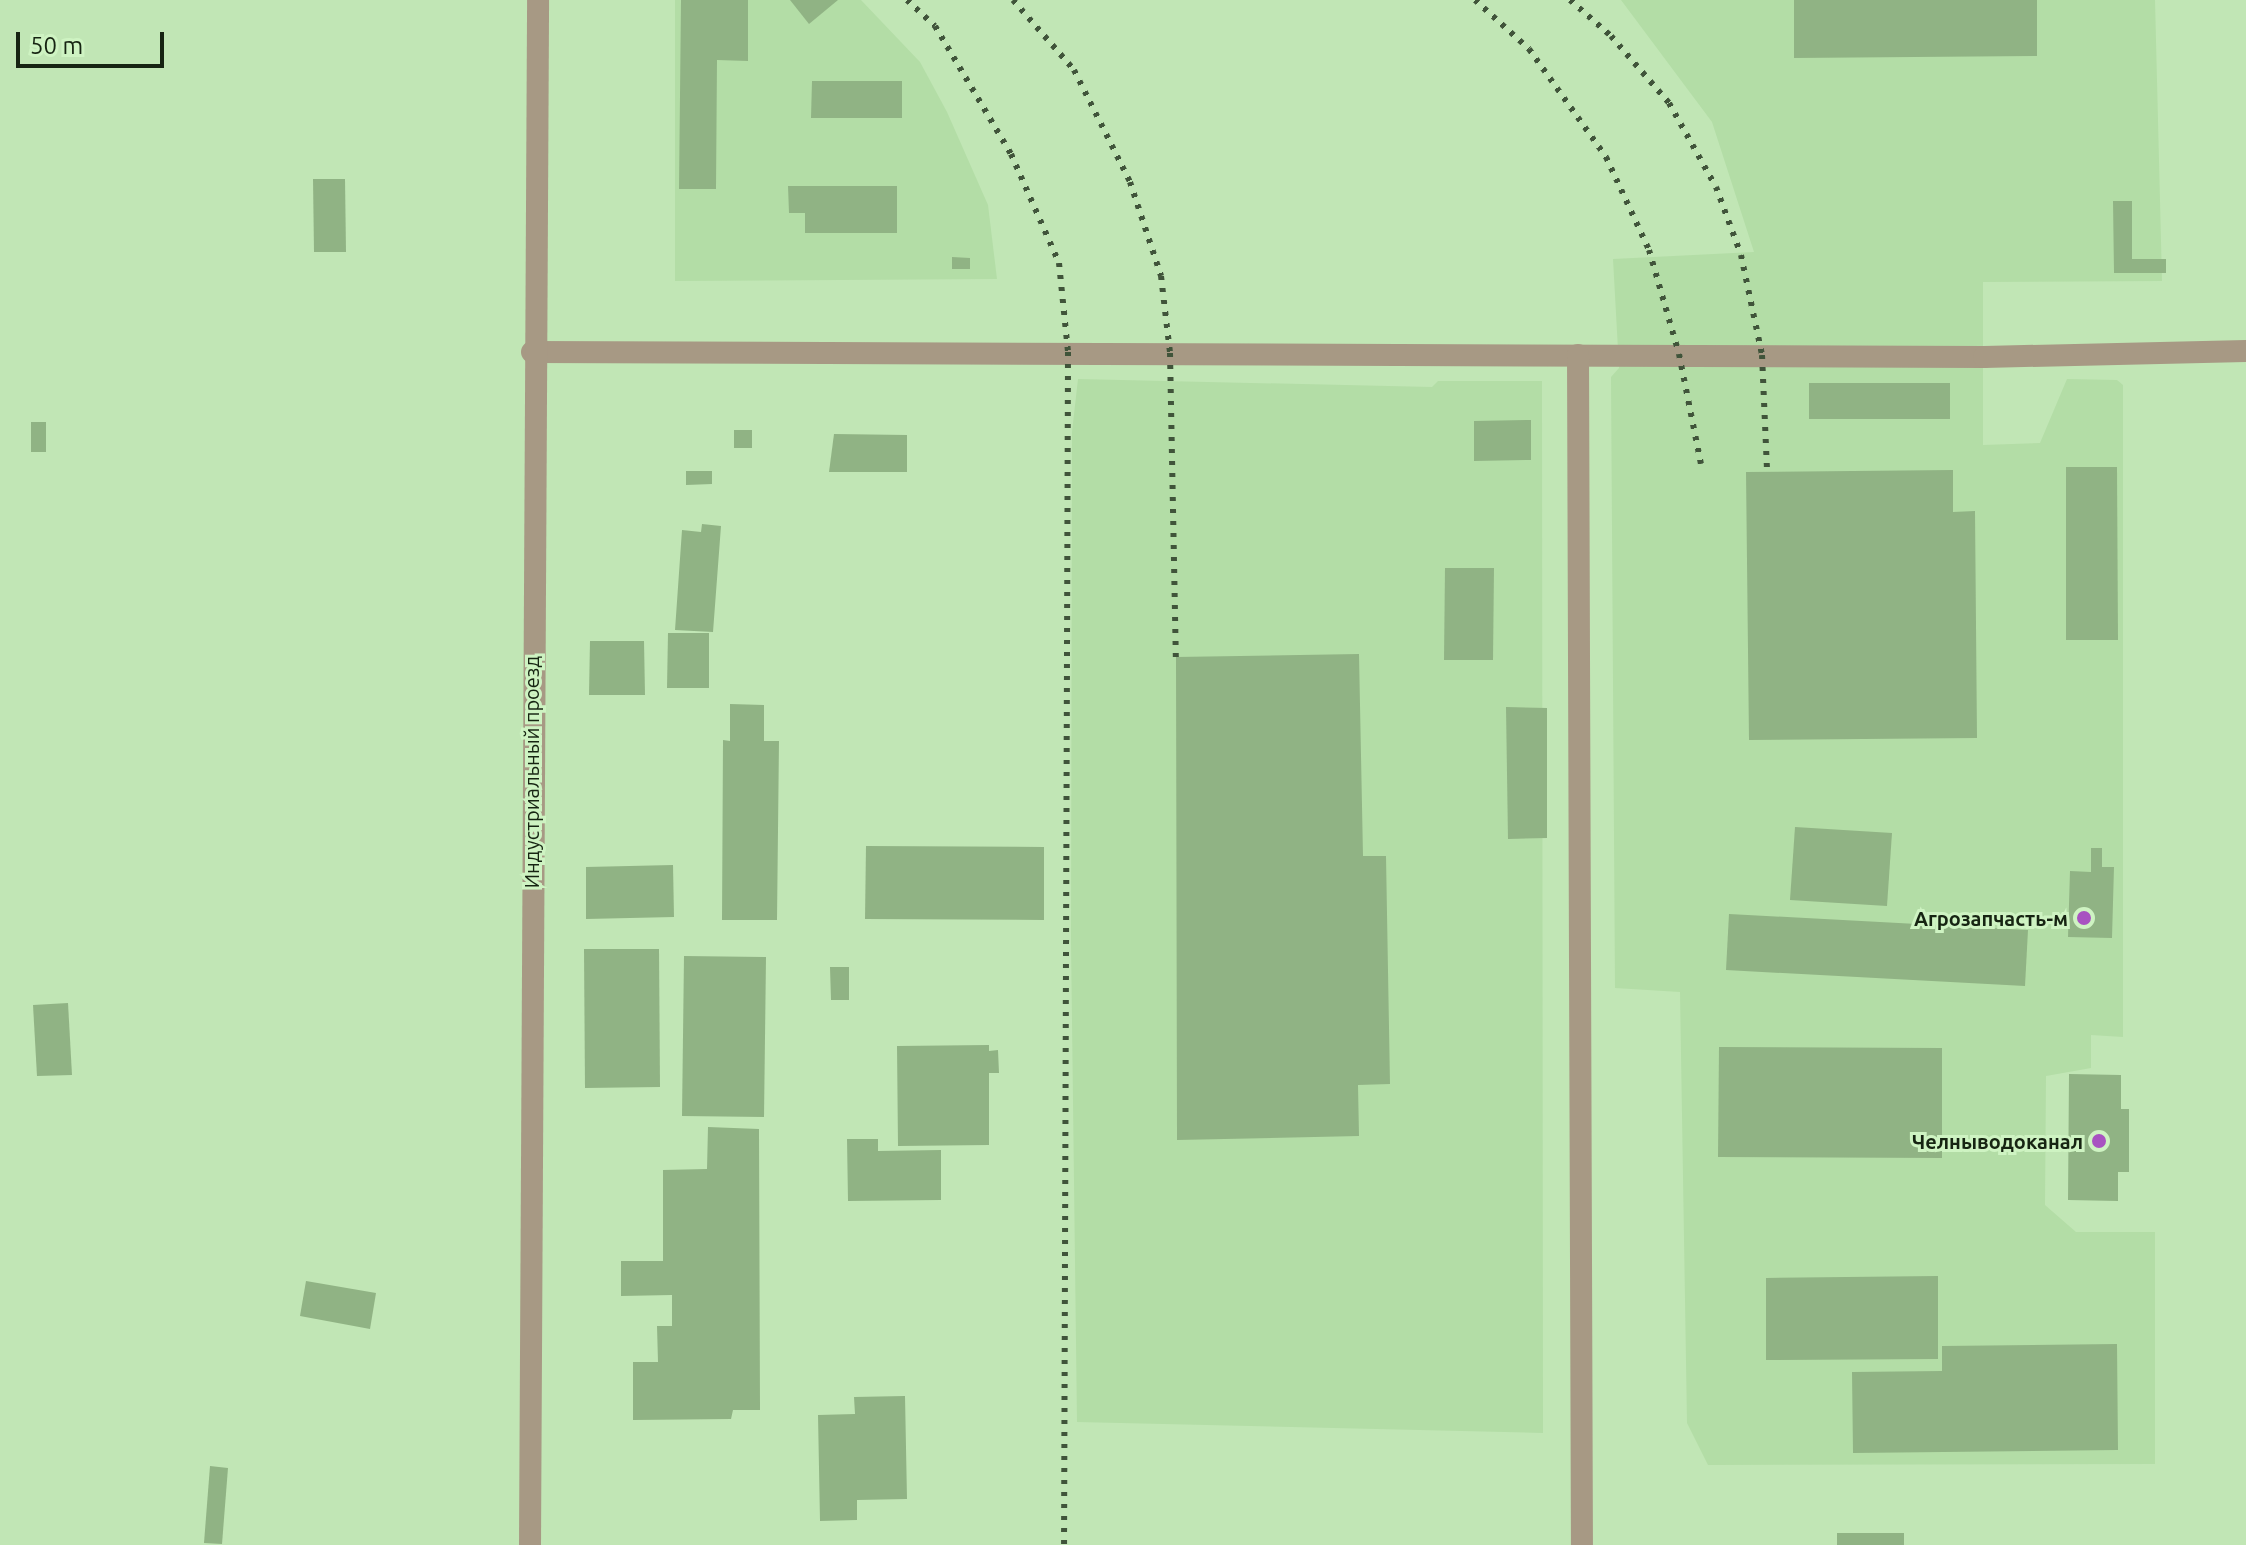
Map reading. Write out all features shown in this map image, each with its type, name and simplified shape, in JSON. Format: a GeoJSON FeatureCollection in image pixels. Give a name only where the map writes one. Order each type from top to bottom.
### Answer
{"type":"FeatureCollection","features":[{"type":"Feature","properties":{"kind":"street","name":"Индустриальный проезд"},"geometry":{"type":"LineString","coordinates":[[530,1545],[532,352],[538,0]]}},
{"type":"Feature","properties":{"kind":"street"},"geometry":{"type":"LineString","coordinates":[[532,352],[1984,357],[2246,351]]}},
{"type":"Feature","properties":{"kind":"street"},"geometry":{"type":"LineString","coordinates":[[1578,355],[1582,1545]]}},
{"type":"Feature","properties":{"kind":"shaded area"},"geometry":{"type":"Polygon","coordinates":[[[675,0],[861,0],[920,62],[947,112],[988,205],[997,279],[675,281],[675,0]]]}},
{"type":"Feature","properties":{"kind":"shaded area"},"geometry":{"type":"Polygon","coordinates":[[[1621,0],[2155,0],[2162,281],[1983,282],[1983,445],[2040,443],[2067,379],[2117,380],[2123,385],[2123,1037],[2091,1035],[2091,1068],[2046,1076],[2045,1205],[2076,1232],[2155,1232],[2155,1464],[1708,1465],[1687,1423],[1680,992],[1615,988],[1611,377],[1619,368],[1613,259],[1754,252],[1712,122],[1621,0]]]}},
{"type":"Feature","properties":{"kind":"shaded area"},"geometry":{"type":"Polygon","coordinates":[[[1078,379],[1432,387],[1438,381],[1542,381],[1543,1433],[1077,1422],[1071,941],[1072,432],[1078,379]]]}},
{"type":"Feature","properties":{"kind":"building"},"geometry":{"type":"Polygon","coordinates":[[[681,0],[748,0],[748,61],[717,60],[716,189],[679,189],[681,0]]]}},
{"type":"Feature","properties":{"kind":"building"},"geometry":{"type":"Polygon","coordinates":[[[790,0],[838,0],[809,24],[790,0]]]}},
{"type":"Feature","properties":{"kind":"building"},"geometry":{"type":"Polygon","coordinates":[[[1794,0],[2037,0],[2037,56],[1794,58],[1794,0]]]}},
{"type":"Feature","properties":{"kind":"building"},"geometry":{"type":"Polygon","coordinates":[[[812,81],[902,81],[902,118],[811,118],[812,81]]]}},
{"type":"Feature","properties":{"kind":"building"},"geometry":{"type":"Polygon","coordinates":[[[313,179],[345,179],[346,252],[314,252],[313,179]]]}},
{"type":"Feature","properties":{"kind":"building"},"geometry":{"type":"Polygon","coordinates":[[[788,186],[897,186],[897,233],[805,233],[805,213],[789,213],[788,186]]]}},
{"type":"Feature","properties":{"kind":"building"},"geometry":{"type":"Polygon","coordinates":[[[2113,201],[2132,201],[2132,259],[2166,259],[2166,273],[2114,273],[2113,201]]]}},
{"type":"Feature","properties":{"kind":"building"},"geometry":{"type":"Polygon","coordinates":[[[952,257],[970,258],[970,269],[952,269],[952,257]]]}},
{"type":"Feature","properties":{"kind":"building"},"geometry":{"type":"Polygon","coordinates":[[[1809,383],[1950,383],[1950,419],[1809,419],[1809,383]]]}},
{"type":"Feature","properties":{"kind":"building"},"geometry":{"type":"Polygon","coordinates":[[[1531,420],[1531,460],[1474,461],[1474,421],[1531,420]]]}},
{"type":"Feature","properties":{"kind":"building"},"geometry":{"type":"Polygon","coordinates":[[[31,422],[46,422],[46,452],[31,452],[31,422]]]}},
{"type":"Feature","properties":{"kind":"building"},"geometry":{"type":"Polygon","coordinates":[[[734,430],[752,430],[752,448],[734,448],[734,430]]]}},
{"type":"Feature","properties":{"kind":"building"},"geometry":{"type":"Polygon","coordinates":[[[834,434],[907,435],[907,472],[829,472],[834,434]]]}},
{"type":"Feature","properties":{"kind":"building"},"geometry":{"type":"Polygon","coordinates":[[[2066,467],[2117,467],[2118,640],[2066,640],[2066,467]]]}},
{"type":"Feature","properties":{"kind":"building"},"geometry":{"type":"Polygon","coordinates":[[[1953,470],[1953,512],[1975,511],[1977,738],[1749,740],[1746,472],[1953,470]]]}},
{"type":"Feature","properties":{"kind":"building"},"geometry":{"type":"Polygon","coordinates":[[[686,471],[712,471],[712,484],[686,485],[686,471]]]}},
{"type":"Feature","properties":{"kind":"building"},"geometry":{"type":"Polygon","coordinates":[[[702,524],[721,526],[713,632],[675,630],[682,530],[701,532],[702,524]]]}},
{"type":"Feature","properties":{"kind":"building"},"geometry":{"type":"Polygon","coordinates":[[[1445,568],[1494,568],[1493,660],[1444,660],[1445,568]]]}},
{"type":"Feature","properties":{"kind":"building"},"geometry":{"type":"Polygon","coordinates":[[[668,633],[709,633],[709,688],[667,688],[668,633]]]}},
{"type":"Feature","properties":{"kind":"building"},"geometry":{"type":"Polygon","coordinates":[[[590,641],[644,641],[645,695],[589,695],[590,641]]]}},
{"type":"Feature","properties":{"kind":"building"},"geometry":{"type":"Polygon","coordinates":[[[1359,654],[1363,856],[1386,856],[1390,1084],[1358,1085],[1359,1136],[1177,1140],[1176,657],[1359,654]]]}},
{"type":"Feature","properties":{"kind":"building"},"geometry":{"type":"Polygon","coordinates":[[[730,704],[764,705],[764,741],[779,741],[777,920],[722,920],[723,740],[730,741],[730,704]]]}},
{"type":"Feature","properties":{"kind":"building"},"geometry":{"type":"Polygon","coordinates":[[[1506,707],[1547,708],[1547,838],[1508,839],[1506,707]]]}},
{"type":"Feature","properties":{"kind":"building"},"geometry":{"type":"Polygon","coordinates":[[[1795,827],[1892,833],[1887,906],[1790,900],[1795,827]]]}},
{"type":"Feature","properties":{"kind":"building"},"geometry":{"type":"Polygon","coordinates":[[[866,846],[1044,847],[1044,920],[865,919],[866,846]]]}},
{"type":"Feature","properties":{"kind":"building"},"geometry":{"type":"Polygon","coordinates":[[[2091,848],[2102,848],[2102,867],[2114,867],[2112,938],[2068,937],[2070,871],[2091,872],[2091,848]]]}},
{"type":"Feature","properties":{"kind":"building"},"geometry":{"type":"Polygon","coordinates":[[[673,865],[674,917],[586,919],[586,867],[673,865]]]}},
{"type":"Feature","properties":{"kind":"building"},"geometry":{"type":"Polygon","coordinates":[[[1729,914],[2028,930],[2025,986],[1726,970],[1729,914]]]}},
{"type":"Feature","properties":{"kind":"building"},"geometry":{"type":"Polygon","coordinates":[[[584,949],[659,949],[660,1087],[585,1088],[584,949]]]}},
{"type":"Feature","properties":{"kind":"building"},"geometry":{"type":"Polygon","coordinates":[[[684,956],[766,957],[764,1117],[682,1116],[684,956]]]}},
{"type":"Feature","properties":{"kind":"building"},"geometry":{"type":"Polygon","coordinates":[[[830,967],[849,967],[849,1000],[831,1000],[830,967]]]}},
{"type":"Feature","properties":{"kind":"building"},"geometry":{"type":"Polygon","coordinates":[[[68,1003],[72,1075],[37,1076],[33,1005],[68,1003]]]}},
{"type":"Feature","properties":{"kind":"building"},"geometry":{"type":"Polygon","coordinates":[[[989,1045],[989,1051],[998,1050],[999,1073],[989,1073],[989,1145],[898,1146],[897,1046],[989,1045]]]}},
{"type":"Feature","properties":{"kind":"building"},"geometry":{"type":"Polygon","coordinates":[[[1719,1047],[1942,1048],[1942,1158],[1718,1157],[1719,1047]]]}},
{"type":"Feature","properties":{"kind":"building","name":"Челныводоканал"},"geometry":{"type":"Polygon","coordinates":[[[2069,1074],[2121,1075],[2121,1109],[2129,1109],[2129,1172],[2118,1172],[2118,1201],[2068,1200],[2069,1074]]]}},
{"type":"Feature","properties":{"kind":"building"},"geometry":{"type":"Polygon","coordinates":[[[708,1127],[759,1129],[760,1410],[733,1410],[731,1419],[633,1420],[633,1362],[658,1362],[657,1326],[672,1326],[672,1295],[621,1296],[621,1261],[663,1261],[663,1170],[707,1169],[708,1127]]]}},
{"type":"Feature","properties":{"kind":"building"},"geometry":{"type":"Polygon","coordinates":[[[847,1139],[878,1139],[878,1151],[941,1150],[941,1200],[848,1201],[847,1139]]]}},
{"type":"Feature","properties":{"kind":"building"},"geometry":{"type":"Polygon","coordinates":[[[1938,1276],[1938,1359],[1766,1360],[1766,1278],[1938,1276]]]}},
{"type":"Feature","properties":{"kind":"building"},"geometry":{"type":"Polygon","coordinates":[[[306,1281],[376,1293],[370,1329],[300,1316],[306,1281]]]}},
{"type":"Feature","properties":{"kind":"building"},"geometry":{"type":"Polygon","coordinates":[[[2117,1344],[2118,1450],[1853,1453],[1852,1372],[1942,1371],[1942,1346],[2117,1344]]]}},
{"type":"Feature","properties":{"kind":"building"},"geometry":{"type":"Polygon","coordinates":[[[905,1396],[907,1499],[857,1500],[857,1520],[820,1521],[818,1415],[855,1414],[854,1397],[905,1396]]]}},
{"type":"Feature","properties":{"kind":"building"},"geometry":{"type":"Polygon","coordinates":[[[210,1466],[228,1468],[222,1544],[204,1543],[210,1466]]]}},
{"type":"Feature","properties":{"kind":"building"},"geometry":{"type":"Polygon","coordinates":[[[1837,1533],[1904,1533],[1904,1545],[1837,1545],[1837,1533]]]}},
{"type":"Feature","properties":{"kind":"railway"},"geometry":{"type":"LineString","coordinates":[[907,0],[935,26],[1011,154],[1059,263],[1068,352],[1064,1545]]}},
{"type":"Feature","properties":{"kind":"railway"},"geometry":{"type":"LineString","coordinates":[[1013,0],[1074,70],[1130,182],[1161,276],[1170,353],[1176,657]]}},
{"type":"Feature","properties":{"kind":"railway"},"geometry":{"type":"LineString","coordinates":[[1475,0],[1529,49],[1606,157],[1649,250],[1679,354],[1701,464]]}},
{"type":"Feature","properties":{"kind":"railway"},"geometry":{"type":"LineString","coordinates":[[1570,0],[1611,36],[1669,103],[1716,187],[1741,255],[1762,355],[1767,470]]}},
{"type":"Feature","properties":{"kind":"place","name":"Агрозапчасть-м"},"geometry":{"type":"Point","coordinates":[2084,918]}},
{"type":"Feature","properties":{"kind":"place","name":"Челныводоканал"},"geometry":{"type":"Point","coordinates":[2099,1141]}}]}
